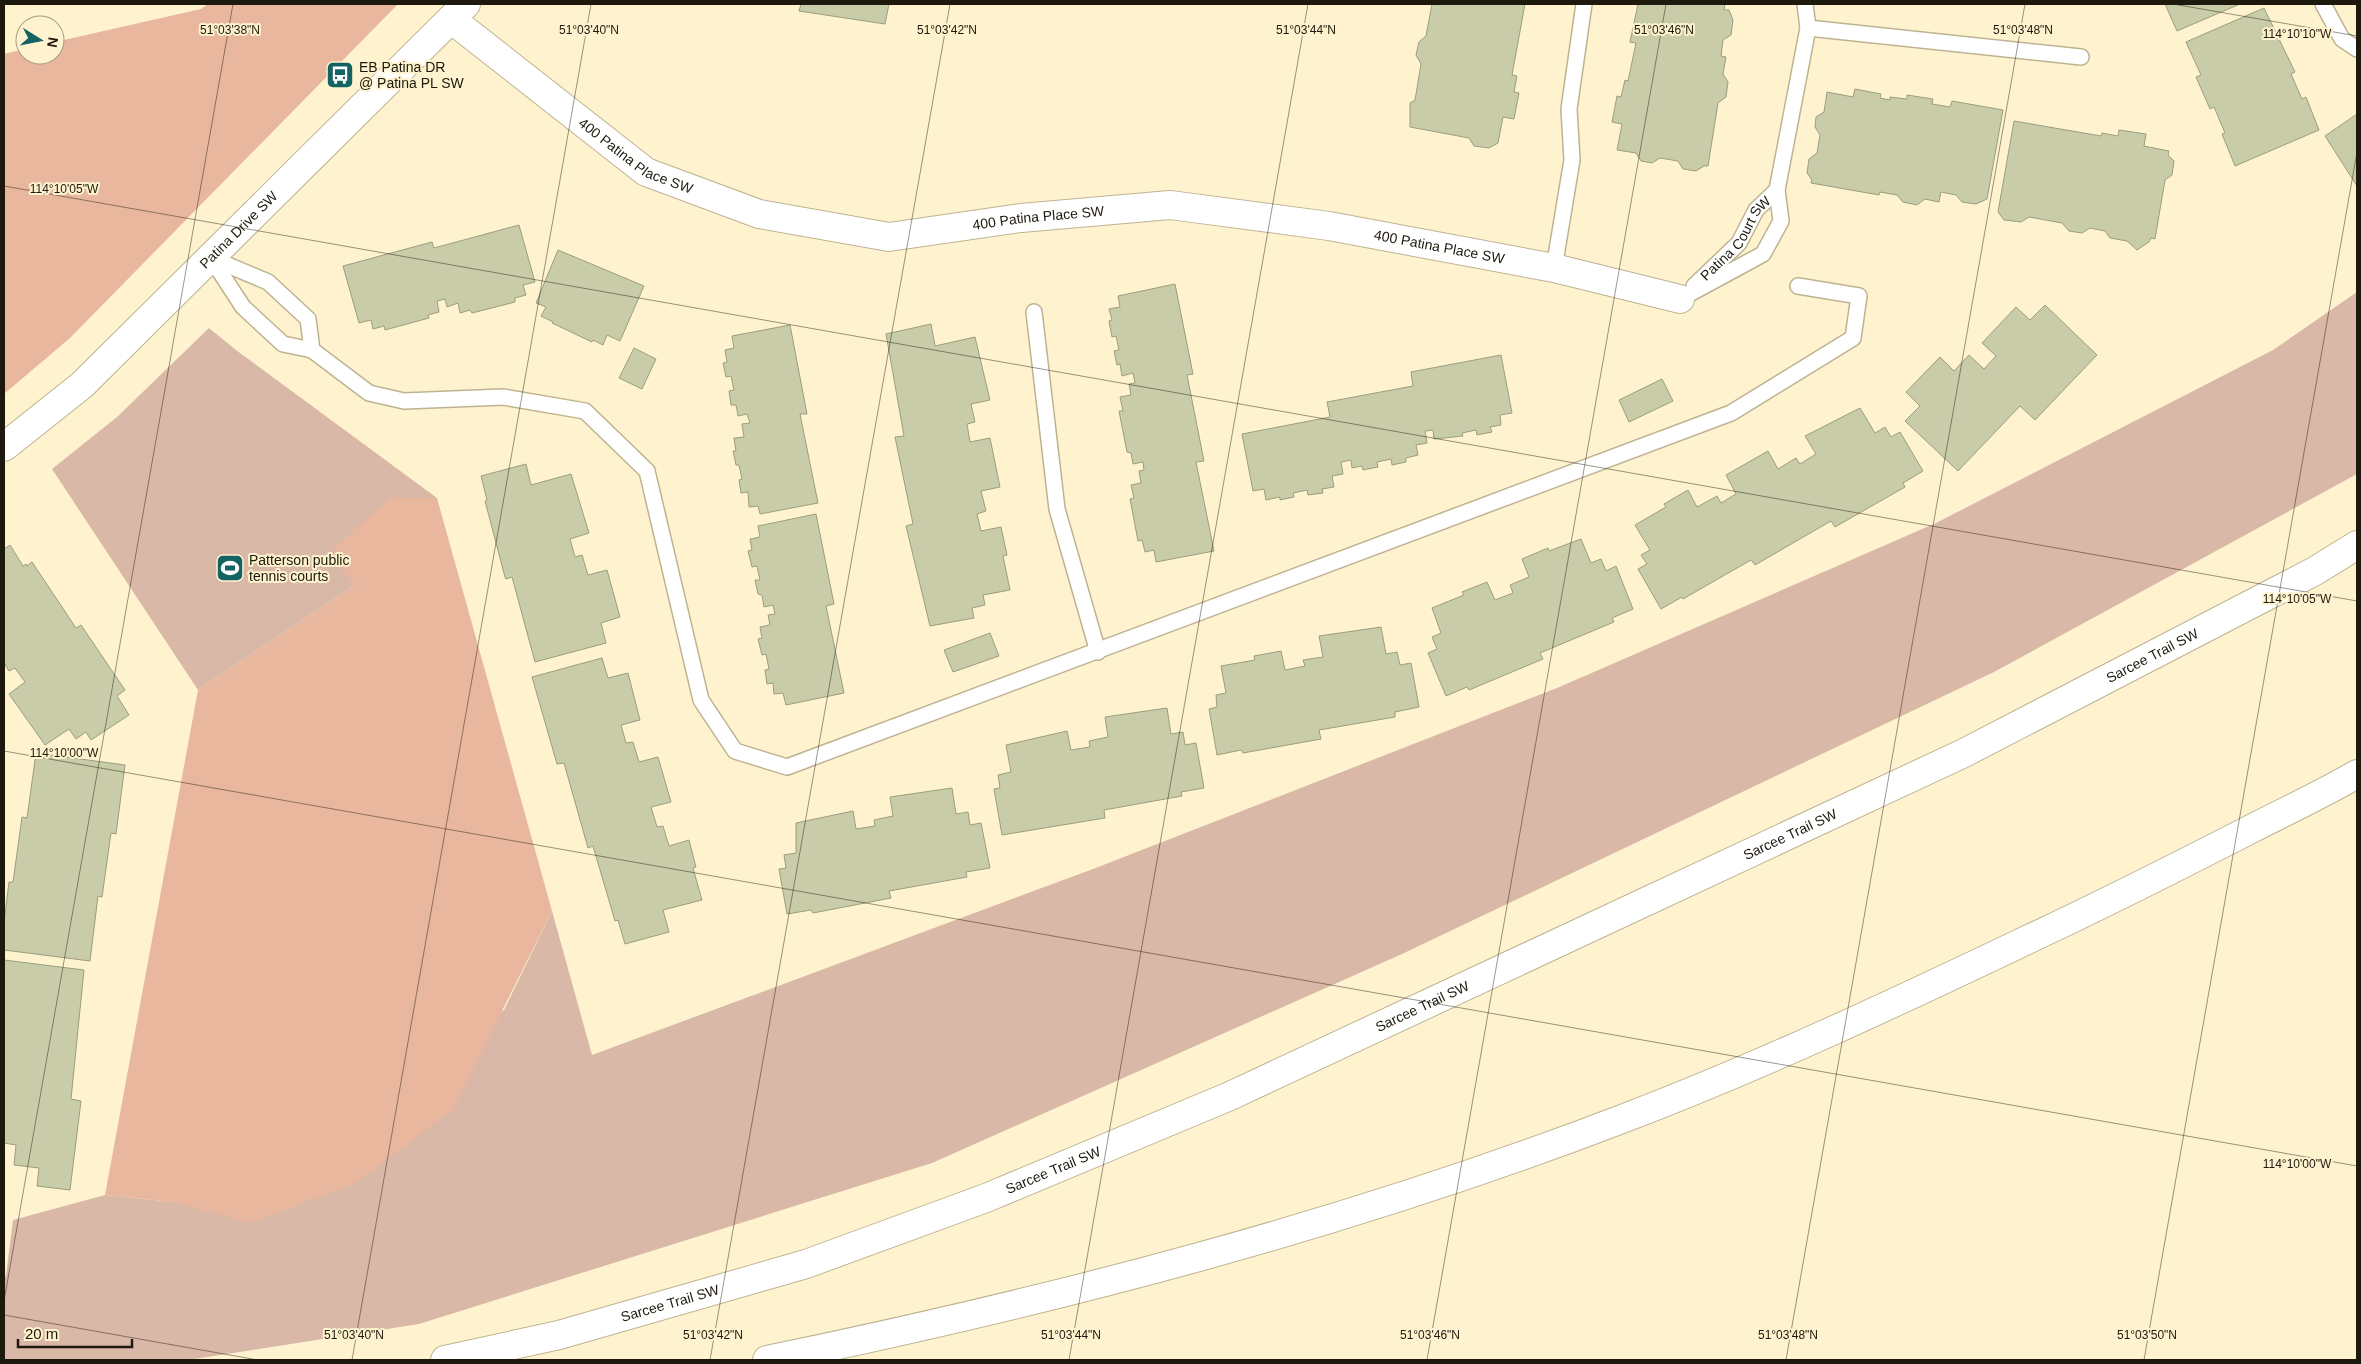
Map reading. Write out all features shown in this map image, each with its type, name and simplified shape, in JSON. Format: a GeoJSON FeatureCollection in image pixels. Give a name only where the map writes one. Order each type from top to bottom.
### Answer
{"type":"FeatureCollection","features":[{"type":"Feature","properties":{"kind":"main road","name":"Patina Drive SW"},"geometry":{"type":"LineString","coordinates":[[4,447],[82,385],[458,12]]}},
{"type":"Feature","properties":{"kind":"main road","name":"400 Patina Place SW"},"geometry":{"type":"LineString","coordinates":[[458,12],[646,172],[759,214],[889,237],[1021,218],[1170,205],[1329,226],[1554,268],[1680,299]]}},
{"type":"Feature","properties":{"kind":"main road","name":"Sarcee Trail SW"},"geometry":{"type":"LineString","coordinates":[[445,1360],[559,1335],[806,1264],[986,1198],[1221,1100],[1964,752],[2315,570],[2357,545]]}},
{"type":"Feature","properties":{"kind":"main road"},"geometry":{"type":"LineString","coordinates":[[767,1360],[1030,1300],[1226,1250],[1427,1188],[1620,1120],[1761,1063],[1916,993],[2135,889],[2357,774]]}},
{"type":"Feature","properties":{"kind":"lane"},"geometry":{"type":"LineString","coordinates":[[1554,268],[1572,160],[1569,109],[1584,4]]}},
{"type":"Feature","properties":{"kind":"lane","name":"Patina Court SW"},"geometry":{"type":"LineString","coordinates":[[1680,299],[1763,254],[1781,220],[1777,190],[1808,28],[1805,4]]}},
{"type":"Feature","properties":{"kind":"lane"},"geometry":{"type":"LineString","coordinates":[[2323,4],[2342,39],[2357,49]]}},
{"type":"Feature","properties":{"kind":"lane"},"geometry":{"type":"LineString","coordinates":[[1808,28],[2081,57]]}},
{"type":"Feature","properties":{"kind":"lane","name":"Patina Court SW"},"geometry":{"type":"LineString","coordinates":[[1680,299],[1739,243],[1756,210],[1777,190]]}},
{"type":"Feature","properties":{"kind":"lane"},"geometry":{"type":"LineString","coordinates":[[211,258],[243,307],[282,344],[312,350],[370,392],[404,401],[504,398],[585,411],[647,472],[700,700],[735,751],[787,767],[1731,414],[1853,338],[1859,296],[1798,286]]}},
{"type":"Feature","properties":{"kind":"lane"},"geometry":{"type":"LineString","coordinates":[[211,258],[268,282],[308,319],[312,350]]}},
{"type":"Feature","properties":{"kind":"lane"},"geometry":{"type":"LineString","coordinates":[[1034,312],[1057,509],[1098,652]]}},
{"type":"Feature","properties":{"kind":"shaded area"},"geometry":{"type":"Polygon","coordinates":[[[208,4],[398,4],[70,338],[4,394],[4,54],[15,51],[15,65],[65,65],[65,40],[201,9],[208,4]]]}},
{"type":"Feature","properties":{"kind":"shaded area"},"geometry":{"type":"Polygon","coordinates":[[[2357,292],[2357,474],[1994,672],[1402,954],[932,1163],[419,1324],[188,1360],[4,1360],[4,1277],[6,1276],[13,1220],[105,1195],[173,1202],[504,1010],[552,911],[592,1055],[1093,869],[1557,688],[1936,523],[2273,350],[2357,292]]]}},
{"type":"Feature","properties":{"kind":"shaded area"},"geometry":{"type":"Polygon","coordinates":[[[209,328],[437,498],[391,498],[354,586],[198,690],[52,469],[117,417],[209,328]]]}},
{"type":"Feature","properties":{"kind":"shaded area"},"geometry":{"type":"Polygon","coordinates":[[[391,498],[437,498],[552,911],[453,1109],[354,1184],[251,1223],[173,1202],[105,1195],[198,690],[354,586],[331,551],[391,498]]]}},
{"type":"Feature","properties":{"kind":"building"},"geometry":{"type":"Polygon","coordinates":[[[801,4],[889,4],[885,24],[799,11],[801,4]]]}},
{"type":"Feature","properties":{"kind":"building"},"geometry":{"type":"Polygon","coordinates":[[[1432,4],[1525,4],[1512,75],[1517,76],[1514,92],[1519,93],[1514,119],[1503,117],[1498,143],[1489,148],[1474,146],[1469,138],[1410,127],[1410,103],[1415,100],[1421,64],[1416,55],[1419,42],[1426,36],[1432,4]]]}},
{"type":"Feature","properties":{"kind":"building"},"geometry":{"type":"Polygon","coordinates":[[[1638,4],[1725,4],[1724,10],[1729,10],[1733,20],[1731,35],[1723,40],[1721,56],[1726,57],[1723,74],[1728,82],[1726,97],[1718,103],[1708,166],[1704,166],[1696,171],[1683,169],[1678,161],[1660,158],[1652,163],[1641,161],[1636,153],[1617,150],[1622,124],[1612,122],[1617,96],[1621,97],[1625,80],[1628,81],[1636,43],[1630,42],[1638,4]]]}},
{"type":"Feature","properties":{"kind":"building"},"geometry":{"type":"Polygon","coordinates":[[[2165,4],[2240,4],[2177,31],[2165,4]]]}},
{"type":"Feature","properties":{"kind":"building"},"geometry":{"type":"Polygon","coordinates":[[[2264,8],[2295,72],[2291,74],[2302,99],[2306,97],[2319,130],[2235,166],[2222,134],[2225,133],[2214,107],[2210,109],[2196,77],[2201,75],[2186,42],[2264,8]]]}},
{"type":"Feature","properties":{"kind":"building"},"geometry":{"type":"Polygon","coordinates":[[[1855,89],[1881,94],[1880,98],[1890,100],[1890,97],[1907,99],[1907,95],[1933,99],[1932,104],[1950,107],[1952,101],[2003,110],[1987,199],[1976,204],[1962,202],[1956,195],[1941,192],[1939,202],[1925,199],[1917,205],[1903,202],[1897,195],[1880,192],[1879,195],[1811,183],[1812,180],[1807,173],[1809,159],[1817,153],[1820,135],[1815,127],[1816,117],[1824,112],[1827,92],[1853,97],[1855,89]]]}},
{"type":"Feature","properties":{"kind":"building"},"geometry":{"type":"Polygon","coordinates":[[[2357,114],[2357,186],[2325,136],[2357,114]]]}},
{"type":"Feature","properties":{"kind":"building"},"geometry":{"type":"Polygon","coordinates":[[[2014,121],[2101,136],[2102,133],[2118,136],[2119,130],[2146,134],[2144,146],[2169,151],[2168,155],[2174,161],[2172,175],[2165,180],[2155,239],[2151,238],[2149,242],[2137,250],[2127,241],[2110,238],[2105,231],[2090,228],[2082,233],[2069,231],[2062,223],[2029,217],[2021,222],[2004,220],[1998,212],[2014,121]]]}},
{"type":"Feature","properties":{"kind":"building"},"geometry":{"type":"Polygon","coordinates":[[[519,225],[535,282],[523,285],[526,295],[515,298],[515,302],[472,313],[470,310],[460,313],[458,303],[447,307],[445,299],[437,301],[439,312],[428,315],[429,318],[385,330],[384,326],[373,329],[371,320],[359,323],[343,266],[432,242],[434,248],[519,225]]]}},
{"type":"Feature","properties":{"kind":"building"},"geometry":{"type":"Polygon","coordinates":[[[558,250],[644,286],[620,341],[607,335],[603,345],[593,340],[592,342],[541,316],[546,307],[536,303],[558,250]]]}},
{"type":"Feature","properties":{"kind":"building"},"geometry":{"type":"Polygon","coordinates":[[[1175,284],[1193,374],[1187,375],[1204,461],[1196,462],[1214,551],[1156,562],[1154,550],[1145,552],[1142,540],[1138,541],[1130,499],[1134,498],[1131,485],[1141,483],[1139,471],[1144,470],[1143,462],[1133,464],[1131,453],[1127,452],[1119,411],[1123,411],[1120,397],[1131,395],[1129,384],[1135,383],[1133,373],[1122,376],[1120,364],[1117,365],[1114,351],[1119,350],[1116,336],[1112,337],[1109,321],[1112,320],[1109,309],[1120,307],[1118,296],[1175,284]]]}},
{"type":"Feature","properties":{"kind":"building"},"geometry":{"type":"Polygon","coordinates":[[[2045,305],[2097,355],[2035,420],[2020,406],[1958,471],[1905,421],[1920,406],[1906,392],[1940,357],[1954,371],[1969,355],[1984,369],[1996,356],[1982,343],[2016,307],[2030,320],[2045,305]]]}},
{"type":"Feature","properties":{"kind":"building"},"geometry":{"type":"Polygon","coordinates":[[[931,324],[935,346],[975,337],[990,400],[971,404],[975,422],[967,424],[970,442],[990,438],[1000,487],[981,491],[986,511],[977,514],[981,531],[1001,527],[1007,555],[1003,556],[1010,590],[983,595],[985,605],[972,608],[974,618],[930,626],[906,526],[913,524],[895,437],[904,436],[886,334],[931,324]]]}},
{"type":"Feature","properties":{"kind":"building"},"geometry":{"type":"Polygon","coordinates":[[[790,325],[807,414],[800,414],[818,503],[760,514],[758,506],[749,507],[748,492],[741,493],[739,480],[742,479],[733,451],[736,451],[734,438],[744,437],[742,424],[750,423],[747,414],[738,416],[736,405],[731,405],[729,391],[734,390],[731,376],[726,377],[723,363],[727,362],[725,350],[734,348],[732,336],[790,325]]]}},
{"type":"Feature","properties":{"kind":"building"},"geometry":{"type":"Polygon","coordinates":[[[634,348],[656,359],[642,389],[619,378],[634,348]]]}},
{"type":"Feature","properties":{"kind":"building"},"geometry":{"type":"Polygon","coordinates":[[[1501,355],[1512,413],[1500,415],[1501,425],[1490,427],[1492,432],[1477,435],[1476,430],[1462,433],[1463,436],[1434,439],[1433,430],[1425,431],[1427,443],[1416,445],[1418,455],[1406,458],[1406,462],[1392,465],[1391,459],[1377,462],[1378,467],[1363,470],[1362,466],[1352,468],[1351,460],[1341,462],[1343,474],[1332,476],[1334,487],[1322,489],[1323,493],[1308,495],[1307,490],[1293,493],[1294,497],[1266,500],[1264,489],[1253,491],[1242,434],[1330,417],[1327,402],[1413,386],[1411,372],[1501,355]]]}},
{"type":"Feature","properties":{"kind":"building"},"geometry":{"type":"Polygon","coordinates":[[[1662,379],[1673,401],[1629,422],[1619,400],[1662,379]]]}},
{"type":"Feature","properties":{"kind":"building"},"geometry":{"type":"Polygon","coordinates":[[[1860,408],[1875,433],[1885,427],[1891,437],[1900,432],[1923,471],[1903,483],[1905,487],[1835,527],[1831,521],[1755,565],[1751,560],[1683,599],[1682,597],[1661,609],[1638,569],[1647,564],[1641,555],[1650,550],[1635,525],[1666,507],[1664,504],[1688,490],[1697,507],[1717,496],[1721,503],[1736,494],[1726,475],[1768,451],[1778,469],[1796,458],[1800,464],[1816,454],[1805,436],[1860,408]]]}},
{"type":"Feature","properties":{"kind":"building"},"geometry":{"type":"Polygon","coordinates":[[[526,464],[531,485],[571,474],[589,533],[570,539],[575,557],[582,555],[588,575],[607,570],[620,617],[601,623],[606,643],[535,662],[512,577],[506,579],[505,577],[485,501],[487,500],[481,476],[526,464]]]}},
{"type":"Feature","properties":{"kind":"building"},"geometry":{"type":"Polygon","coordinates":[[[816,514],[834,604],[826,606],[844,693],[786,705],[783,693],[774,694],[773,683],[767,684],[765,670],[769,669],[766,654],[762,655],[758,639],[762,638],[760,627],[770,625],[768,615],[775,614],[773,605],[764,607],[762,595],[758,594],[755,580],[760,580],[757,566],[752,567],[748,551],[752,550],[750,539],[760,537],[758,526],[816,514]]]}},
{"type":"Feature","properties":{"kind":"building"},"geometry":{"type":"Polygon","coordinates":[[[1581,539],[1591,563],[1601,559],[1606,571],[1616,566],[1633,609],[1612,618],[1614,622],[1540,653],[1543,659],[1469,690],[1467,687],[1446,696],[1428,653],[1437,649],[1432,637],[1441,633],[1432,608],[1464,595],[1462,592],[1487,582],[1495,600],[1513,593],[1510,585],[1529,577],[1522,559],[1548,548],[1549,551],[1581,539]]]}},
{"type":"Feature","properties":{"kind":"building"},"geometry":{"type":"Polygon","coordinates":[[[10,545],[23,566],[26,564],[27,566],[32,562],[76,628],[81,625],[125,690],[117,696],[129,715],[91,740],[86,732],[76,739],[69,729],[45,745],[9,694],[25,682],[15,668],[9,671],[4,663],[4,549],[10,545]]]}},
{"type":"Feature","properties":{"kind":"building"},"geometry":{"type":"Polygon","coordinates":[[[1381,627],[1386,654],[1397,652],[1400,665],[1411,663],[1419,707],[1395,712],[1395,717],[1319,730],[1321,739],[1243,753],[1241,750],[1217,755],[1209,709],[1217,707],[1216,695],[1226,693],[1221,666],[1255,660],[1254,656],[1281,651],[1285,670],[1305,666],[1303,660],[1323,657],[1319,636],[1381,627]]]}},
{"type":"Feature","properties":{"kind":"building"},"geometry":{"type":"Polygon","coordinates":[[[990,633],[999,656],[953,672],[944,650],[990,633]]]}},
{"type":"Feature","properties":{"kind":"building"},"geometry":{"type":"Polygon","coordinates":[[[602,658],[608,678],[628,673],[640,720],[621,725],[626,743],[633,742],[639,762],[658,757],[671,802],[651,807],[657,827],[663,826],[669,846],[689,840],[696,867],[693,868],[702,900],[663,910],[669,932],[625,944],[618,920],[615,921],[593,846],[588,848],[564,763],[557,764],[532,677],[602,658]]]}},
{"type":"Feature","properties":{"kind":"building"},"geometry":{"type":"Polygon","coordinates":[[[1167,708],[1171,734],[1183,732],[1185,745],[1196,743],[1204,788],[1181,792],[1182,796],[1104,810],[1105,818],[1002,835],[994,789],[1000,788],[998,775],[1011,772],[1006,745],[1067,731],[1071,750],[1090,747],[1089,741],[1108,737],[1105,717],[1167,708]]]}},
{"type":"Feature","properties":{"kind":"building"},"geometry":{"type":"Polygon","coordinates":[[[36,753],[125,765],[116,834],[111,833],[102,897],[98,896],[90,961],[4,950],[4,922],[9,882],[13,882],[22,817],[27,818],[36,753]]]}},
{"type":"Feature","properties":{"kind":"building"},"geometry":{"type":"Polygon","coordinates":[[[952,788],[956,814],[968,812],[970,825],[981,823],[990,868],[966,872],[967,877],[889,891],[891,898],[813,913],[811,910],[787,914],[779,869],[786,868],[784,855],[796,853],[796,823],[853,811],[856,829],[875,826],[874,820],[893,816],[890,797],[952,788]]]}},
{"type":"Feature","properties":{"kind":"building"},"geometry":{"type":"Polygon","coordinates":[[[4,960],[84,970],[71,1099],[81,1101],[70,1190],[37,1186],[39,1168],[14,1165],[16,1145],[4,1143],[4,960]]]}},
{"type":"Feature","properties":{"kind":"place","name":"EB Patina DR @ Patina PL SW"},"geometry":{"type":"Point","coordinates":[340,75]}},
{"type":"Feature","properties":{"kind":"place","name":"Patterson public tennis courts"},"geometry":{"type":"Point","coordinates":[230,568]}}]}
